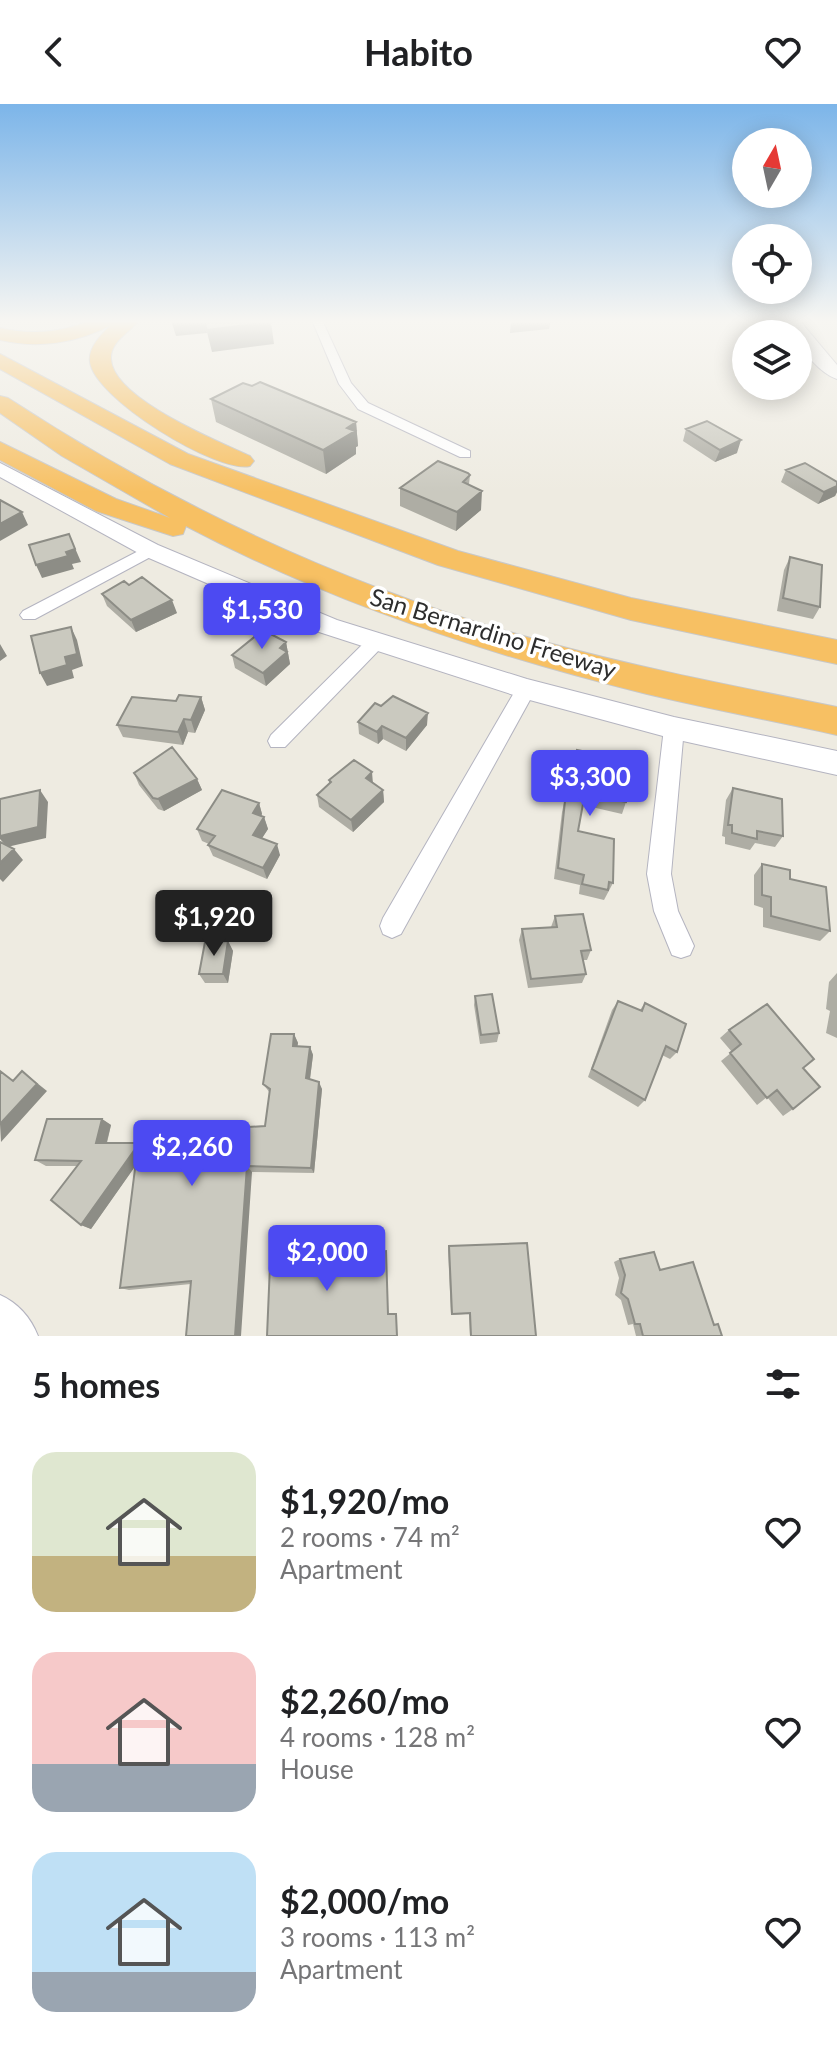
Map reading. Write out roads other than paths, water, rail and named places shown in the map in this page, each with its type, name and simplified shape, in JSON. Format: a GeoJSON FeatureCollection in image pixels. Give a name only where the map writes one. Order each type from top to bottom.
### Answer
{"type":"FeatureCollection","features":[{"type":"Feature","properties":{"kind":"highway"},"geometry":{"type":"LineString","coordinates":[[32,377],[179,459],[448,558],[631,609],[837,652]]}},
{"type":"Feature","properties":{"kind":"highway"},"geometry":{"type":"LineString","coordinates":[[106,377],[110,386],[135,404],[207,445],[356,511],[631,609]]}},
{"type":"Feature","properties":{"kind":"highway","name":"San Bernardino Freeway"},"geometry":{"type":"LineString","coordinates":[[0,403],[49,438],[181,515],[285,565],[421,616],[618,674],[837,721]]}},
{"type":"Feature","properties":{"kind":"highway"},"geometry":{"type":"LineString","coordinates":[[0,450],[106,505],[285,565]]}},
{"type":"Feature","properties":{"kind":"street"},"geometry":{"type":"LineString","coordinates":[[342,377],[363,406],[465,454]]}},
{"type":"Feature","properties":{"kind":"street"},"geometry":{"type":"LineString","coordinates":[[0,469],[150,550],[259,599],[376,642],[526,689],[674,728],[837,763]]}},
{"type":"Feature","properties":{"kind":"street"},"geometry":{"type":"LineString","coordinates":[[29,615],[150,550]]}},
{"type":"Feature","properties":{"kind":"street"},"geometry":{"type":"LineString","coordinates":[[278,741],[376,642]]}},
{"type":"Feature","properties":{"kind":"street"},"geometry":{"type":"LineString","coordinates":[[392,926],[526,689]]}},
{"type":"Feature","properties":{"kind":"street"},"geometry":{"type":"LineString","coordinates":[[674,728],[659,874],[668,921],[681,946]]}},
{"type":"Feature","properties":{"kind":"street"},"geometry":{"type":"LineString","coordinates":[[0,1312],[21,1336]]}}]}
